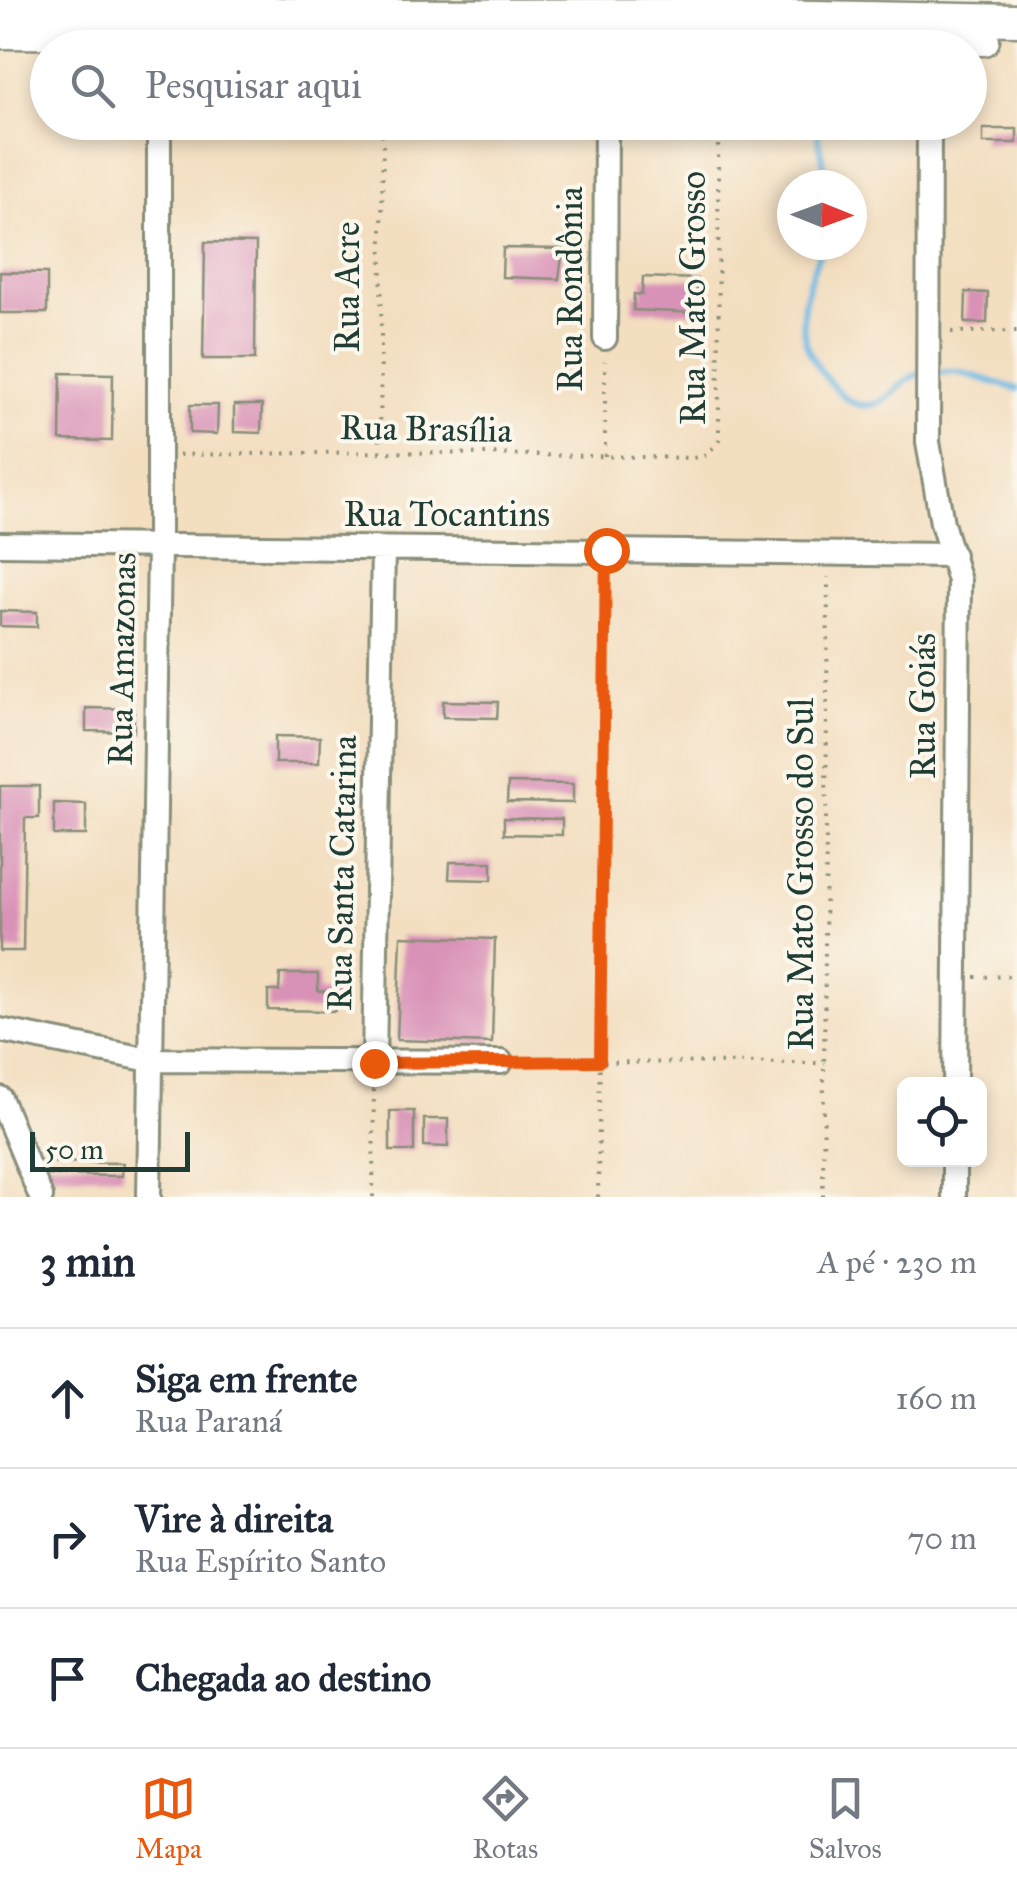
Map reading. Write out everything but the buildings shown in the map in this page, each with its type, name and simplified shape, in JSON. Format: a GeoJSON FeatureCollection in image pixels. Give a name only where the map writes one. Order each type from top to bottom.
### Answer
{"type":"FeatureCollection","features":[{"type":"Feature","properties":{"kind":"street"},"geometry":{"type":"LineString","coordinates":[[0,8],[159,23]]}},
{"type":"Feature","properties":{"kind":"street"},"geometry":{"type":"LineString","coordinates":[[48,30],[383,17],[749,29],[929,26],[1017,20]]}},
{"type":"Feature","properties":{"kind":"street"},"geometry":{"type":"LineString","coordinates":[[929,26],[954,30]]}},
{"type":"Feature","properties":{"kind":"street"},"geometry":{"type":"LineString","coordinates":[[0,33],[30,31]]}},
{"type":"Feature","properties":{"kind":"street"},"geometry":{"type":"LineString","coordinates":[[987,35],[1017,40]]}},
{"type":"Feature","properties":{"kind":"street","name":"Rua Amazonas"},"geometry":{"type":"LineString","coordinates":[[150,1197],[159,547],[159,140]]}},
{"type":"Feature","properties":{"kind":"street","name":"Rua Rondônia"},"geometry":{"type":"LineString","coordinates":[[605,338],[606,140]]}},
{"type":"Feature","properties":{"kind":"street","name":"Rua Goiás"},"geometry":{"type":"LineString","coordinates":[[928,140],[928,442],[942,524],[959,581],[955,1077]]}},
{"type":"Feature","properties":{"kind":"street","name":"Rua Tocantins"},"geometry":{"type":"LineString","coordinates":[[0,544],[953,555]]}},
{"type":"Feature","properties":{"kind":"street","name":"Rua Santa Catarina"},"geometry":{"type":"LineString","coordinates":[[374,1063],[382,550]]}},
{"type":"Feature","properties":{"kind":"street"},"geometry":{"type":"LineString","coordinates":[[0,1030],[150,1060],[500,1062]]}},
{"type":"Feature","properties":{"kind":"street"},"geometry":{"type":"LineString","coordinates":[[0,1098],[41,1197]]}},
{"type":"Feature","properties":{"kind":"street"},"geometry":{"type":"LineString","coordinates":[[954,1167],[954,1197]]}},
{"type":"Feature","properties":{"kind":"path","name":"Rua Acre"},"geometry":{"type":"LineString","coordinates":[[380,452],[383,140]]}},
{"type":"Feature","properties":{"kind":"path","name":"Rua Mato Grosso"},"geometry":{"type":"LineString","coordinates":[[693,458],[707,455],[719,440],[718,140]]}},
{"type":"Feature","properties":{"kind":"path"},"geometry":{"type":"LineString","coordinates":[[927,332],[1017,331]]}},
{"type":"Feature","properties":{"kind":"path","name":"Rua Rondônia"},"geometry":{"type":"LineString","coordinates":[[605,338],[605,456]]}},
{"type":"Feature","properties":{"kind":"path","name":"Rua Brasília"},"geometry":{"type":"LineString","coordinates":[[158,455],[380,452],[693,458]]}},
{"type":"Feature","properties":{"kind":"path"},"geometry":{"type":"LineString","coordinates":[[598,1197],[606,550]]}},
{"type":"Feature","properties":{"kind":"path","name":"Rua Mato Grosso do Sul"},"geometry":{"type":"LineString","coordinates":[[823,1197],[828,552]]}},
{"type":"Feature","properties":{"kind":"path"},"geometry":{"type":"LineString","coordinates":[[956,977],[1017,976]]}},
{"type":"Feature","properties":{"kind":"path"},"geometry":{"type":"LineString","coordinates":[[500,1062],[824,1063]]}},
{"type":"Feature","properties":{"kind":"path"},"geometry":{"type":"LineString","coordinates":[[373,1197],[374,1063]]}},
{"type":"Feature","properties":{"kind":"waterway"},"geometry":{"type":"LineString","coordinates":[[819,140],[825,170]]}},
{"type":"Feature","properties":{"kind":"waterway"},"geometry":{"type":"LineString","coordinates":[[817,260],[804,303],[804,337],[820,371],[836,389],[855,403],[877,403],[921,373]]}},
{"type":"Feature","properties":{"kind":"waterway"},"geometry":{"type":"LineString","coordinates":[[933,373],[956,371],[1017,389]]}},
{"type":"Feature","properties":{"kind":"route"},"geometry":{"type":"LineString","coordinates":[[374,1063],[600,1061],[606,550]]}}]}
